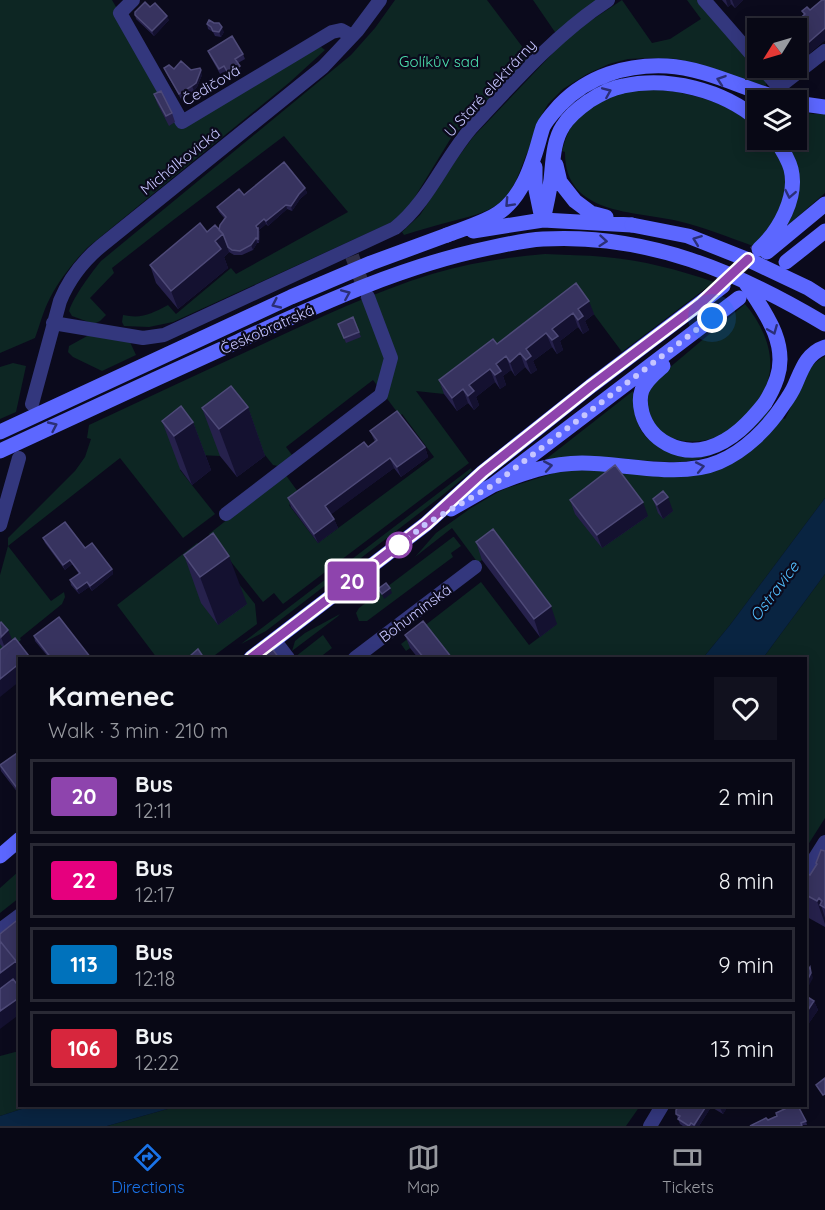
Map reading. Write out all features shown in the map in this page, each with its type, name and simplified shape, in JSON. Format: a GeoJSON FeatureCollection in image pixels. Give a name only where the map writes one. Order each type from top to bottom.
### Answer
{"type":"FeatureCollection","features":[{"type":"Feature","properties":{"kind":"main road"},"geometry":{"type":"LineString","coordinates":[[447,235],[492,216],[507,206],[525,183],[544,126],[556,109],[575,91],[601,76],[613,71],[668,66],[762,90]]}},
{"type":"Feature","properties":{"kind":"main road"},"geometry":{"type":"LineString","coordinates":[[543,220],[557,139],[562,127],[581,106],[608,90],[655,83],[693,88],[731,101],[747,111]]}},
{"type":"Feature","properties":{"kind":"main road"},"geometry":{"type":"LineString","coordinates":[[807,105],[825,107]]}},
{"type":"Feature","properties":{"kind":"main road"},"geometry":{"type":"LineString","coordinates":[[782,150],[791,170],[791,192],[782,219],[763,251],[825,204]]}},
{"type":"Feature","properties":{"kind":"main road"},"geometry":{"type":"LineString","coordinates":[[536,152],[535,185],[545,239]]}},
{"type":"Feature","properties":{"kind":"main road"},"geometry":{"type":"LineString","coordinates":[[554,154],[560,182],[575,201],[591,213],[632,225]]}},
{"type":"Feature","properties":{"kind":"main road","name":"Českobratrská"},"geometry":{"type":"LineString","coordinates":[[0,432],[291,297],[371,263],[447,235],[543,220],[632,225],[688,236],[751,261],[808,288],[825,299]]}},
{"type":"Feature","properties":{"kind":"main road"},"geometry":{"type":"LineString","coordinates":[[786,262],[825,231]]}},
{"type":"Feature","properties":{"kind":"main road","name":"Českobratrská"},"geometry":{"type":"LineString","coordinates":[[0,451],[296,315],[378,280],[456,255],[527,240],[586,240],[625,243],[662,252],[709,266],[744,280],[825,324]]}},
{"type":"Feature","properties":{"kind":"main road"},"geometry":{"type":"LineString","coordinates":[[493,485],[537,468],[569,464],[674,469],[703,467],[720,461],[756,437],[771,409],[780,354],[769,320],[744,280]]}},
{"type":"Feature","properties":{"kind":"main road"},"geometry":{"type":"LineString","coordinates":[[253,657],[426,524],[483,472],[722,285]]}},
{"type":"Feature","properties":{"kind":"main road"},"geometry":{"type":"LineString","coordinates":[[426,524],[493,485],[740,298]]}},
{"type":"Feature","properties":{"kind":"main road"},"geometry":{"type":"LineString","coordinates":[[712,318],[652,376],[643,387],[640,400],[648,428],[659,439],[688,450],[707,448],[724,441],[751,420],[771,409],[791,393],[808,357],[825,347]]}},
{"type":"Feature","properties":{"kind":"main road"},"geometry":{"type":"LineString","coordinates":[[0,856],[18,841]]}},
{"type":"Feature","properties":{"kind":"street","name":"Čedičová"},"geometry":{"type":"LineString","coordinates":[[133,0],[120,13],[182,122],[332,32],[341,30],[352,36]]}},
{"type":"Feature","properties":{"kind":"street","name":"Michálkovická"},"geometry":{"type":"LineString","coordinates":[[32,404],[60,301],[79,268],[95,251],[318,71],[352,36],[380,0]]}},
{"type":"Feature","properties":{"kind":"street"},"geometry":{"type":"LineString","coordinates":[[704,0],[747,49]]}},
{"type":"Feature","properties":{"kind":"street","name":"U Staré elektrárny"},"geometry":{"type":"LineString","coordinates":[[53,323],[143,338],[164,335],[351,252],[395,228],[417,205],[471,127],[563,35],[606,1]]}},
{"type":"Feature","properties":{"kind":"street"},"geometry":{"type":"LineString","coordinates":[[785,90],[825,51]]}},
{"type":"Feature","properties":{"kind":"street"},"geometry":{"type":"LineString","coordinates":[[226,514],[381,395],[391,358],[368,297]]}},
{"type":"Feature","properties":{"kind":"street"},"geometry":{"type":"LineString","coordinates":[[0,525],[19,458]]}},
{"type":"Feature","properties":{"kind":"street","name":"Bohumínská"},"geometry":{"type":"LineString","coordinates":[[356,657],[475,567]]}},
{"type":"Feature","properties":{"kind":"street"},"geometry":{"type":"LineString","coordinates":[[275,641],[287,657]]}},
{"type":"Feature","properties":{"kind":"street"},"geometry":{"type":"LineString","coordinates":[[807,870],[825,842]]}},
{"type":"Feature","properties":{"kind":"street"},"geometry":{"type":"LineString","coordinates":[[0,930],[18,916]]}},
{"type":"Feature","properties":{"kind":"street"},"geometry":{"type":"LineString","coordinates":[[650,1126],[661,1107]]}},
{"type":"Feature","properties":{"kind":"green space"},"geometry":{"type":"Polygon","coordinates":[[[0,0],[112,0],[185,126],[310,51],[321,47],[325,50],[290,82],[87,248],[54,291],[45,308],[35,338],[0,353],[0,0]]]}},
{"type":"Feature","properties":{"kind":"green space","name":"Golíkův sad"},"geometry":{"type":"Polygon","coordinates":[[[395,0],[487,0],[530,57],[451,138],[410,205],[392,222],[173,322],[149,327],[124,326],[123,315],[146,315],[168,305],[176,314],[231,268],[236,274],[348,212],[284,136],[112,268],[114,273],[90,298],[106,315],[100,321],[94,324],[72,316],[69,311],[75,299],[101,261],[351,55],[375,28],[395,0]]]}},
{"type":"Feature","properties":{"kind":"green space"},"geometry":{"type":"Polygon","coordinates":[[[533,0],[597,0],[557,35],[533,0]]]}},
{"type":"Feature","properties":{"kind":"green space"},"geometry":{"type":"Polygon","coordinates":[[[622,0],[652,43],[670,39],[701,19],[687,0],[700,0],[747,54],[747,78],[766,78],[766,86],[678,59],[628,59],[609,64],[563,89],[548,104],[537,123],[517,179],[501,202],[476,215],[404,235],[402,232],[420,215],[473,137],[572,33],[622,0]]]}},
{"type":"Feature","properties":{"kind":"green space"},"geometry":{"type":"Polygon","coordinates":[[[658,89],[711,101],[747,120],[747,150],[775,150],[780,158],[786,180],[783,201],[767,230],[753,246],[688,223],[605,206],[589,199],[576,188],[568,173],[565,152],[562,151],[567,134],[575,122],[594,105],[609,97],[629,91],[658,89]]]}},
{"type":"Feature","properties":{"kind":"green space"},"geometry":{"type":"Polygon","coordinates":[[[807,113],[825,114],[825,193],[788,225],[784,150],[807,150],[807,113]]]}},
{"type":"Feature","properties":{"kind":"green space"},"geometry":{"type":"Polygon","coordinates":[[[545,254],[633,260],[714,282],[622,352],[581,297],[444,394],[416,391],[469,463],[283,604],[274,593],[263,602],[209,534],[285,474],[301,496],[289,505],[318,543],[434,457],[373,380],[286,447],[292,455],[278,466],[273,465],[248,434],[220,456],[199,455],[180,470],[215,514],[183,538],[120,458],[8,546],[8,538],[75,471],[85,457],[91,439],[87,438],[89,425],[304,325],[389,289],[460,267],[545,254]]]}},
{"type":"Feature","properties":{"kind":"green space"},"geometry":{"type":"Polygon","coordinates":[[[745,304],[762,330],[769,349],[770,370],[762,395],[739,423],[714,438],[689,441],[663,434],[656,429],[650,418],[647,403],[650,387],[656,379],[745,304]]]}},
{"type":"Feature","properties":{"kind":"green space"},"geometry":{"type":"Polygon","coordinates":[[[89,335],[130,342],[136,355],[102,371],[73,357],[68,352],[69,346],[89,335]]]}},
{"type":"Feature","properties":{"kind":"green space"},"geometry":{"type":"Polygon","coordinates":[[[825,356],[825,498],[704,657],[445,657],[428,635],[406,651],[401,644],[481,582],[529,645],[557,624],[499,547],[478,563],[452,528],[415,557],[436,533],[471,508],[507,488],[554,473],[583,469],[701,472],[782,418],[785,419],[810,368],[825,356]]]}},
{"type":"Feature","properties":{"kind":"green space"},"geometry":{"type":"Polygon","coordinates":[[[13,363],[26,366],[16,412],[0,419],[0,367],[13,363]]]}},
{"type":"Feature","properties":{"kind":"green space"},"geometry":{"type":"Polygon","coordinates":[[[633,391],[637,421],[644,434],[655,444],[673,452],[754,427],[770,409],[772,410],[751,430],[740,439],[703,458],[674,462],[594,457],[541,463],[633,391]]]}},
{"type":"Feature","properties":{"kind":"green space"},"geometry":{"type":"Polygon","coordinates":[[[471,468],[472,471],[439,498],[266,631],[241,644],[471,468]]]}},
{"type":"Feature","properties":{"kind":"green space"},"geometry":{"type":"Polygon","coordinates":[[[453,537],[461,546],[451,553],[453,557],[367,621],[359,621],[356,613],[359,608],[453,537]]]}},
{"type":"Feature","properties":{"kind":"green space"},"geometry":{"type":"Polygon","coordinates":[[[197,543],[212,550],[255,604],[257,624],[212,657],[156,657],[117,605],[197,543]]]}},
{"type":"Feature","properties":{"kind":"green space"},"geometry":{"type":"Polygon","coordinates":[[[8,546],[51,601],[64,592],[65,597],[62,604],[0,657],[0,575],[8,546]]]}},
{"type":"Feature","properties":{"kind":"green space"},"geometry":{"type":"Polygon","coordinates":[[[825,574],[825,818],[807,846],[807,657],[764,657],[825,574]]]}},
{"type":"Feature","properties":{"kind":"green space"},"geometry":{"type":"Polygon","coordinates":[[[340,614],[292,651],[295,641],[305,633],[340,614]]]}},
{"type":"Feature","properties":{"kind":"green space"},"geometry":{"type":"Polygon","coordinates":[[[323,635],[332,648],[320,657],[295,657],[323,635]]]}},
{"type":"Feature","properties":{"kind":"green space"},"geometry":{"type":"Polygon","coordinates":[[[18,872],[18,899],[0,913],[0,888],[18,872]]]}},
{"type":"Feature","properties":{"kind":"green space"},"geometry":{"type":"Polygon","coordinates":[[[18,1051],[18,1107],[28,1107],[0,1116],[0,1056],[18,1051]]]}},
{"type":"Feature","properties":{"kind":"green space"},"geometry":{"type":"Polygon","coordinates":[[[174,1107],[639,1107],[626,1126],[107,1126],[174,1107]]]}},
{"type":"Feature","properties":{"kind":"water","name":"Ostravice"},"geometry":{"type":"Polygon","coordinates":[[[825,498],[825,574],[764,657],[704,657],[825,498]]]}},
{"type":"Feature","properties":{"kind":"water"},"geometry":{"type":"Polygon","coordinates":[[[28,1107],[174,1107],[107,1126],[0,1126],[0,1116],[28,1107]]]}},
{"type":"Feature","properties":{"kind":"building"},"geometry":{"type":"Polygon","coordinates":[[[825,0],[825,28],[807,44],[807,18],[800,18],[805,14],[802,11],[807,7],[810,10],[825,0]]]}},
{"type":"Feature","properties":{"kind":"building"},"geometry":{"type":"Polygon","coordinates":[[[145,2],[150,7],[155,3],[167,16],[152,31],[135,15],[135,12],[145,2]]]}},
{"type":"Feature","properties":{"kind":"building"},"geometry":{"type":"Polygon","coordinates":[[[209,20],[219,23],[222,27],[219,32],[213,31],[207,24],[209,20]]]}},
{"type":"Feature","properties":{"kind":"building"},"geometry":{"type":"Polygon","coordinates":[[[232,36],[243,54],[235,59],[240,66],[228,73],[224,66],[219,69],[208,51],[232,36]]]}},
{"type":"Feature","properties":{"kind":"building"},"geometry":{"type":"Polygon","coordinates":[[[181,61],[191,70],[200,68],[201,70],[196,83],[179,94],[164,68],[169,65],[174,69],[181,61]]]}},
{"type":"Feature","properties":{"kind":"building"},"geometry":{"type":"Polygon","coordinates":[[[161,91],[172,113],[166,116],[154,94],[161,91]]]}},
{"type":"Feature","properties":{"kind":"building"},"geometry":{"type":"Polygon","coordinates":[[[284,162],[305,188],[291,206],[286,205],[256,226],[258,239],[256,238],[251,245],[240,251],[232,250],[219,230],[226,217],[217,207],[239,189],[244,195],[284,162]]]}},
{"type":"Feature","properties":{"kind":"building"},"geometry":{"type":"Polygon","coordinates":[[[200,223],[207,232],[215,225],[223,234],[215,241],[221,249],[171,291],[150,265],[200,223]]]}},
{"type":"Feature","properties":{"kind":"building"},"geometry":{"type":"Polygon","coordinates":[[[576,283],[589,301],[578,309],[583,316],[578,320],[573,313],[552,329],[558,336],[552,340],[546,333],[526,349],[531,356],[526,360],[520,353],[510,362],[506,356],[496,364],[501,371],[495,375],[490,369],[469,385],[474,391],[468,396],[463,389],[452,398],[439,380],[493,339],[497,344],[576,283]]]}},
{"type":"Feature","properties":{"kind":"building"},"geometry":{"type":"Polygon","coordinates":[[[353,317],[359,332],[344,338],[338,324],[353,317]]]}},
{"type":"Feature","properties":{"kind":"building"},"geometry":{"type":"Polygon","coordinates":[[[231,386],[248,407],[219,429],[202,408],[231,386]]]}},
{"type":"Feature","properties":{"kind":"building"},"geometry":{"type":"Polygon","coordinates":[[[181,406],[193,422],[174,436],[162,421],[181,406]]]}},
{"type":"Feature","properties":{"kind":"building"},"geometry":{"type":"Polygon","coordinates":[[[397,411],[425,447],[397,467],[390,458],[325,506],[334,519],[314,534],[288,498],[364,442],[368,447],[377,440],[370,431],[397,411]]]}},
{"type":"Feature","properties":{"kind":"building"},"geometry":{"type":"Polygon","coordinates":[[[615,465],[643,502],[597,535],[570,500],[615,465]]]}},
{"type":"Feature","properties":{"kind":"building"},"geometry":{"type":"Polygon","coordinates":[[[663,491],[668,497],[657,505],[653,499],[663,491]]]}},
{"type":"Feature","properties":{"kind":"building"},"geometry":{"type":"Polygon","coordinates":[[[65,522],[85,548],[92,543],[112,569],[90,586],[87,582],[77,589],[70,580],[80,573],[70,560],[63,565],[43,538],[65,522]]]}},
{"type":"Feature","properties":{"kind":"building"},"geometry":{"type":"Polygon","coordinates":[[[493,529],[551,606],[534,619],[476,542],[493,529]]]}},
{"type":"Feature","properties":{"kind":"building"},"geometry":{"type":"Polygon","coordinates":[[[213,533],[229,556],[200,577],[184,555],[213,533]]]}},
{"type":"Feature","properties":{"kind":"building"},"geometry":{"type":"Polygon","coordinates":[[[386,583],[390,588],[382,594],[378,589],[386,583]]]}},
{"type":"Feature","properties":{"kind":"building"},"geometry":{"type":"Polygon","coordinates":[[[59,617],[90,657],[50,657],[34,636],[59,617]]]}},
{"type":"Feature","properties":{"kind":"building"},"geometry":{"type":"Polygon","coordinates":[[[423,621],[451,657],[423,657],[405,635],[423,621]]]}},
{"type":"Feature","properties":{"kind":"building"},"geometry":{"type":"Polygon","coordinates":[[[0,623],[8,630],[1,637],[0,623]]]}},
{"type":"Feature","properties":{"kind":"building"},"geometry":{"type":"Polygon","coordinates":[[[15,638],[29,656],[18,657],[18,665],[0,679],[0,650],[15,638]]]}},
{"type":"Feature","properties":{"kind":"building"},"geometry":{"type":"Polygon","coordinates":[[[270,646],[278,657],[255,657],[270,646]]]}},
{"type":"Feature","properties":{"kind":"building"},"geometry":{"type":"Polygon","coordinates":[[[198,649],[202,655],[199,657],[190,656],[198,649]]]}},
{"type":"Feature","properties":{"kind":"building"},"geometry":{"type":"Polygon","coordinates":[[[18,752],[18,787],[17,788],[0,765],[18,752]]]}},
{"type":"Feature","properties":{"kind":"building"},"geometry":{"type":"Polygon","coordinates":[[[821,850],[825,851],[825,908],[820,905],[822,901],[819,898],[817,901],[807,896],[807,874],[810,875],[821,850]]]}},
{"type":"Feature","properties":{"kind":"building"},"geometry":{"type":"Polygon","coordinates":[[[18,920],[18,966],[0,941],[0,934],[18,920]]]}},
{"type":"Feature","properties":{"kind":"building"},"geometry":{"type":"Polygon","coordinates":[[[0,941],[16,961],[0,973],[0,941]]]}},
{"type":"Feature","properties":{"kind":"building"},"geometry":{"type":"Polygon","coordinates":[[[810,967],[811,973],[807,981],[807,970],[810,967]]]}},
{"type":"Feature","properties":{"kind":"building"},"geometry":{"type":"Polygon","coordinates":[[[13,979],[18,985],[18,998],[0,1011],[0,989],[13,979]]]}},
{"type":"Feature","properties":{"kind":"building"},"geometry":{"type":"Polygon","coordinates":[[[807,997],[814,1001],[807,1012],[807,997]]]}},
{"type":"Feature","properties":{"kind":"building"},"geometry":{"type":"Polygon","coordinates":[[[825,1078],[825,1094],[823,1095],[816,1085],[825,1078]]]}},
{"type":"Feature","properties":{"kind":"building"},"geometry":{"type":"Polygon","coordinates":[[[678,1107],[705,1108],[694,1125],[691,1123],[689,1126],[678,1119],[680,1116],[676,1114],[678,1107]]]}},
{"type":"Feature","properties":{"kind":"building"},"geometry":{"type":"Polygon","coordinates":[[[790,1107],[799,1107],[806,1121],[801,1123],[802,1126],[750,1126],[766,1118],[768,1120],[777,1116],[776,1113],[790,1107]]]}},
{"type":"Feature","properties":{"kind":"tunnel"},"geometry":{"type":"LineString","coordinates":[[721,284],[757,251]]}},
{"type":"Feature","properties":{"kind":"tunnel"},"geometry":{"type":"LineString","coordinates":[[352,256],[367,296]]}},
{"type":"Feature","properties":{"kind":"bus line","name":"20"},"geometry":{"type":"LineString","coordinates":[[252,657],[426,524],[483,472],[701,303],[748,259]]}},
{"type":"Feature","properties":{"kind":"route"},"geometry":{"type":"LineString","coordinates":[[399,545],[426,524],[493,485],[712,318]]}}]}
